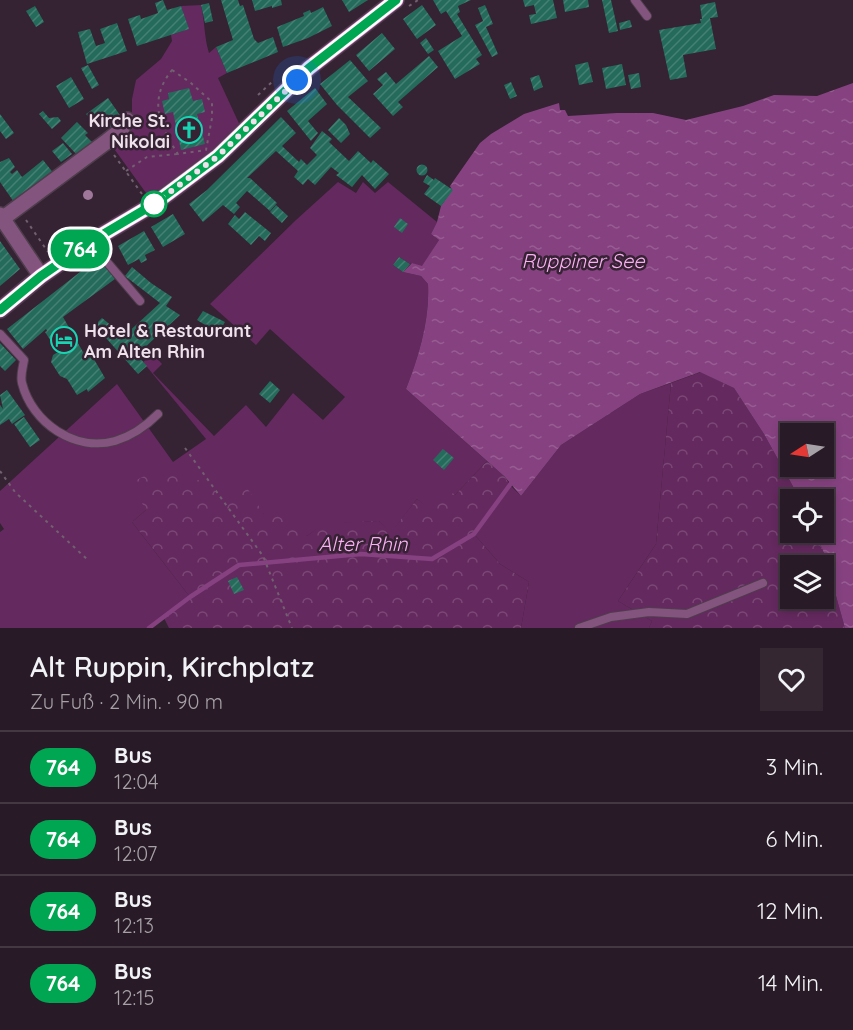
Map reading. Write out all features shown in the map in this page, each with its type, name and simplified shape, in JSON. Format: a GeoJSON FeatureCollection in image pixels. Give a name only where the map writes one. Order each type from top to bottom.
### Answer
{"type":"FeatureCollection","features":[{"type":"Feature","properties":{"kind":"main road"},"geometry":{"type":"LineString","coordinates":[[0,310],[41,276],[90,242],[151,206],[218,156],[309,68],[396,0]]}},
{"type":"Feature","properties":{"kind":"street"},"geometry":{"type":"LineString","coordinates":[[41,276],[1,217],[17,208],[106,142],[121,130],[127,120]]}},
{"type":"Feature","properties":{"kind":"lane"},"geometry":{"type":"LineString","coordinates":[[635,0],[647,15]]}},
{"type":"Feature","properties":{"kind":"lane"},"geometry":{"type":"LineString","coordinates":[[90,242],[140,301]]}},
{"type":"Feature","properties":{"kind":"lane"},"geometry":{"type":"LineString","coordinates":[[0,333],[24,360],[21,381],[28,400],[51,428],[69,438],[83,443],[114,442],[144,428],[159,414]]}},
{"type":"Feature","properties":{"kind":"lane"},"geometry":{"type":"LineString","coordinates":[[579,628],[611,617],[649,612],[687,614],[763,583]]}},
{"type":"Feature","properties":{"kind":"path"},"geometry":{"type":"LineString","coordinates":[[178,154],[165,130],[159,111],[160,87],[172,70],[212,102],[207,149],[196,157]]}},
{"type":"Feature","properties":{"kind":"path"},"geometry":{"type":"LineString","coordinates":[[256,97],[279,75]]}},
{"type":"Feature","properties":{"kind":"path"},"geometry":{"type":"LineString","coordinates":[[106,142],[151,206]]}},
{"type":"Feature","properties":{"kind":"path"},"geometry":{"type":"LineString","coordinates":[[126,171],[147,157],[207,149]]}},
{"type":"Feature","properties":{"kind":"path"},"geometry":{"type":"LineString","coordinates":[[17,208],[50,255],[53,253]]}},
{"type":"Feature","properties":{"kind":"path"},"geometry":{"type":"LineString","coordinates":[[185,448],[263,556],[292,628]]}},
{"type":"Feature","properties":{"kind":"path"},"geometry":{"type":"LineString","coordinates":[[0,471],[15,492],[89,561]]}},
{"type":"Feature","properties":{"kind":"green space"},"geometry":{"type":"Polygon","coordinates":[[[201,5],[209,53],[216,47],[227,73],[218,78],[243,132],[154,204],[112,146],[128,134],[132,122],[132,99],[136,80],[161,59],[172,41],[171,35],[188,29],[181,6],[201,5]]]}},
{"type":"Feature","properties":{"kind":"green space"},"geometry":{"type":"Polygon","coordinates":[[[338,182],[356,193],[363,182],[375,193],[388,182],[437,222],[431,234],[439,240],[422,267],[410,264],[399,257],[393,265],[403,272],[421,276],[428,284],[423,337],[406,389],[487,461],[455,495],[430,510],[417,499],[391,533],[379,521],[324,524],[307,536],[265,514],[225,506],[146,510],[132,522],[190,597],[149,628],[0,628],[0,532],[4,529],[0,523],[0,491],[117,384],[173,462],[206,439],[143,362],[153,354],[162,364],[153,373],[214,436],[246,405],[266,427],[293,393],[323,420],[345,397],[270,329],[256,345],[210,304],[338,182]]]}},
{"type":"Feature","properties":{"kind":"green space"},"geometry":{"type":"Polygon","coordinates":[[[701,372],[734,388],[780,463],[780,477],[788,477],[794,489],[780,489],[780,543],[820,543],[824,553],[825,555],[780,555],[780,609],[834,609],[834,589],[845,628],[649,628],[652,621],[618,601],[656,544],[671,383],[701,372]]]}},
{"type":"Feature","properties":{"kind":"green space"},"geometry":{"type":"Polygon","coordinates":[[[671,383],[656,544],[618,601],[652,621],[649,628],[521,628],[529,582],[500,564],[474,534],[511,486],[521,496],[561,445],[640,394],[671,383]]]}},
{"type":"Feature","properties":{"kind":"green space"},"geometry":{"type":"Polygon","coordinates":[[[487,461],[504,476],[511,486],[474,534],[500,564],[529,582],[521,628],[169,628],[164,618],[190,597],[132,522],[146,510],[130,483],[157,470],[180,473],[211,485],[225,506],[247,488],[264,514],[281,502],[307,536],[324,523],[379,521],[391,532],[417,499],[430,509],[447,488],[455,495],[487,461]]]}},
{"type":"Feature","properties":{"kind":"water","name":"Ruppiner See"},"geometry":{"type":"Polygon","coordinates":[[[853,83],[853,628],[845,628],[834,589],[834,555],[825,555],[820,543],[834,543],[834,489],[794,489],[788,477],[834,477],[834,423],[780,423],[780,463],[734,388],[700,372],[640,394],[561,445],[521,496],[504,476],[406,389],[423,337],[428,284],[421,276],[403,272],[412,263],[422,266],[439,240],[431,234],[441,206],[452,190],[450,186],[480,143],[491,134],[524,114],[559,103],[560,110],[565,110],[568,116],[653,113],[686,120],[743,106],[774,95],[817,96],[853,83]]]}},
{"type":"Feature","properties":{"kind":"building"},"geometry":{"type":"Polygon","coordinates":[[[163,0],[167,10],[181,6],[189,29],[137,46],[128,19],[140,15],[141,19],[158,13],[155,3],[163,0]]]}},
{"type":"Feature","properties":{"kind":"building"},"geometry":{"type":"Polygon","coordinates":[[[221,0],[238,0],[240,6],[243,5],[254,39],[258,43],[273,37],[278,52],[227,73],[216,47],[233,40],[221,0]]]}},
{"type":"Feature","properties":{"kind":"building"},"geometry":{"type":"Polygon","coordinates":[[[252,0],[281,0],[282,5],[255,11],[252,0]]]}},
{"type":"Feature","properties":{"kind":"building"},"geometry":{"type":"Polygon","coordinates":[[[342,0],[368,0],[349,12],[342,0]]]}},
{"type":"Feature","properties":{"kind":"building"},"geometry":{"type":"Polygon","coordinates":[[[433,0],[471,0],[458,6],[460,12],[457,14],[482,55],[476,59],[480,64],[455,79],[438,51],[462,36],[446,11],[441,14],[433,0]]]}},
{"type":"Feature","properties":{"kind":"building"},"geometry":{"type":"Polygon","coordinates":[[[523,0],[553,0],[557,18],[531,24],[529,15],[536,14],[534,5],[525,7],[523,0]]]}},
{"type":"Feature","properties":{"kind":"building"},"geometry":{"type":"Polygon","coordinates":[[[563,0],[588,0],[589,7],[565,12],[563,0]]]}},
{"type":"Feature","properties":{"kind":"building"},"geometry":{"type":"Polygon","coordinates":[[[602,0],[611,0],[618,31],[609,33],[602,0]]]}},
{"type":"Feature","properties":{"kind":"building"},"geometry":{"type":"Polygon","coordinates":[[[715,2],[718,17],[710,18],[716,49],[683,55],[687,77],[670,80],[659,30],[701,23],[700,5],[715,2]]]}},
{"type":"Feature","properties":{"kind":"building"},"geometry":{"type":"Polygon","coordinates":[[[209,3],[213,21],[205,23],[201,5],[209,3]]]}},
{"type":"Feature","properties":{"kind":"building"},"geometry":{"type":"Polygon","coordinates":[[[422,5],[436,25],[417,39],[403,19],[422,5]]]}},
{"type":"Feature","properties":{"kind":"building"},"geometry":{"type":"Polygon","coordinates":[[[485,5],[493,24],[486,27],[498,54],[492,57],[475,25],[483,21],[478,8],[485,5]]]}},
{"type":"Feature","properties":{"kind":"building"},"geometry":{"type":"Polygon","coordinates":[[[35,6],[44,22],[36,27],[26,11],[35,6]]]}},
{"type":"Feature","properties":{"kind":"building"},"geometry":{"type":"Polygon","coordinates":[[[323,7],[332,26],[283,47],[277,27],[304,16],[303,13],[310,10],[311,13],[323,7]]]}},
{"type":"Feature","properties":{"kind":"building"},"geometry":{"type":"Polygon","coordinates":[[[630,20],[632,27],[620,30],[619,23],[630,20]]]}},
{"type":"Feature","properties":{"kind":"building"},"geometry":{"type":"Polygon","coordinates":[[[117,23],[127,51],[87,64],[78,32],[90,29],[96,46],[105,43],[100,29],[117,23]]]}},
{"type":"Feature","properties":{"kind":"building"},"geometry":{"type":"Polygon","coordinates":[[[382,33],[395,49],[369,71],[356,55],[382,33]]]}},
{"type":"Feature","properties":{"kind":"building"},"geometry":{"type":"Polygon","coordinates":[[[426,38],[434,50],[428,54],[420,43],[426,38]]]}},
{"type":"Feature","properties":{"kind":"building"},"geometry":{"type":"Polygon","coordinates":[[[429,56],[438,67],[398,102],[403,107],[393,116],[373,94],[383,85],[377,79],[386,72],[396,84],[429,56]]]}},
{"type":"Feature","properties":{"kind":"building"},"geometry":{"type":"Polygon","coordinates":[[[350,60],[368,81],[348,97],[381,128],[370,138],[320,84],[350,60]]]}},
{"type":"Feature","properties":{"kind":"building"},"geometry":{"type":"Polygon","coordinates":[[[588,62],[593,82],[579,85],[575,65],[588,62]]]}},
{"type":"Feature","properties":{"kind":"building"},"geometry":{"type":"Polygon","coordinates":[[[622,64],[626,85],[606,89],[602,68],[622,64]]]}},
{"type":"Feature","properties":{"kind":"building"},"geometry":{"type":"Polygon","coordinates":[[[88,65],[99,85],[92,89],[81,68],[88,65]]]}},
{"type":"Feature","properties":{"kind":"building"},"geometry":{"type":"Polygon","coordinates":[[[639,73],[641,87],[631,89],[628,75],[639,73]]]}},
{"type":"Feature","properties":{"kind":"building"},"geometry":{"type":"Polygon","coordinates":[[[539,75],[543,87],[534,91],[530,78],[539,75]]]}},
{"type":"Feature","properties":{"kind":"building"},"geometry":{"type":"Polygon","coordinates":[[[71,77],[84,99],[69,108],[56,86],[71,77]]]}},
{"type":"Feature","properties":{"kind":"building"},"geometry":{"type":"Polygon","coordinates":[[[511,82],[517,96],[510,99],[504,85],[511,82]]]}},
{"type":"Feature","properties":{"kind":"building","name":"Kirche St. Nikolai"},"geometry":{"type":"Polygon","coordinates":[[[189,88],[193,101],[202,99],[205,112],[197,114],[205,144],[181,150],[173,112],[165,114],[162,101],[169,99],[168,93],[189,88]]]}},
{"type":"Feature","properties":{"kind":"building"},"geometry":{"type":"Polygon","coordinates":[[[315,88],[327,104],[308,121],[318,133],[311,141],[287,111],[315,88]]]}},
{"type":"Feature","properties":{"kind":"building"},"geometry":{"type":"Polygon","coordinates":[[[108,98],[122,118],[113,124],[114,127],[111,130],[104,125],[98,129],[86,114],[108,98]]]}},
{"type":"Feature","properties":{"kind":"building"},"geometry":{"type":"Polygon","coordinates":[[[43,111],[49,118],[58,117],[61,121],[52,129],[39,114],[43,111]]]}},
{"type":"Feature","properties":{"kind":"building"},"geometry":{"type":"Polygon","coordinates":[[[0,114],[14,133],[6,139],[0,131],[0,114]]]}},
{"type":"Feature","properties":{"kind":"building"},"geometry":{"type":"Polygon","coordinates":[[[281,117],[296,133],[282,146],[299,162],[301,159],[307,165],[317,155],[310,148],[322,131],[332,139],[329,142],[349,161],[358,151],[371,163],[373,160],[389,174],[375,189],[362,175],[352,187],[336,175],[339,173],[331,167],[315,185],[308,179],[303,185],[294,177],[298,171],[276,151],[247,178],[250,178],[277,203],[270,211],[247,191],[236,203],[240,207],[234,214],[223,205],[203,222],[189,204],[207,190],[281,117]]]}},
{"type":"Feature","properties":{"kind":"building"},"geometry":{"type":"Polygon","coordinates":[[[339,118],[346,125],[350,134],[341,143],[328,130],[339,118]]]}},
{"type":"Feature","properties":{"kind":"building"},"geometry":{"type":"Polygon","coordinates":[[[77,122],[88,133],[85,135],[92,142],[77,155],[61,138],[77,122]]]}},
{"type":"Feature","properties":{"kind":"building"},"geometry":{"type":"Polygon","coordinates":[[[63,143],[72,154],[61,162],[52,151],[63,143]]]}},
{"type":"Feature","properties":{"kind":"building"},"geometry":{"type":"Polygon","coordinates":[[[9,158],[15,167],[10,172],[12,174],[17,170],[22,177],[43,160],[55,175],[16,205],[0,182],[0,162],[9,158]]]}},
{"type":"Feature","properties":{"kind":"building"},"geometry":{"type":"Polygon","coordinates":[[[422,164],[428,170],[422,176],[416,170],[422,164]]]}},
{"type":"Feature","properties":{"kind":"building"},"geometry":{"type":"Polygon","coordinates":[[[427,175],[453,190],[441,206],[424,194],[430,186],[423,182],[427,175]]]}},
{"type":"Feature","properties":{"kind":"building"},"geometry":{"type":"Polygon","coordinates":[[[276,205],[288,216],[282,223],[270,212],[276,205]]]}},
{"type":"Feature","properties":{"kind":"building"},"geometry":{"type":"Polygon","coordinates":[[[245,212],[271,233],[265,241],[259,236],[251,245],[228,224],[235,215],[239,219],[245,212]]]}},
{"type":"Feature","properties":{"kind":"building"},"geometry":{"type":"Polygon","coordinates":[[[173,214],[185,234],[163,247],[151,227],[173,214]]]}},
{"type":"Feature","properties":{"kind":"building"},"geometry":{"type":"Polygon","coordinates":[[[400,218],[408,224],[402,233],[394,227],[400,218]]]}},
{"type":"Feature","properties":{"kind":"building"},"geometry":{"type":"Polygon","coordinates":[[[144,231],[155,250],[145,255],[147,260],[141,263],[139,259],[128,265],[118,246],[144,231]]]}},
{"type":"Feature","properties":{"kind":"building"},"geometry":{"type":"Polygon","coordinates":[[[0,241],[20,269],[0,286],[0,241]]]}},
{"type":"Feature","properties":{"kind":"building"},"geometry":{"type":"Polygon","coordinates":[[[399,257],[410,264],[403,272],[393,265],[399,257]]]}},
{"type":"Feature","properties":{"kind":"building","name":"Hotel & Restaurant Am Alten Rhin"},"geometry":{"type":"Polygon","coordinates":[[[98,258],[115,279],[63,317],[83,352],[88,349],[105,378],[88,392],[87,389],[77,395],[67,379],[60,376],[51,362],[53,355],[58,352],[45,332],[46,329],[23,349],[7,329],[98,258]]]}},
{"type":"Feature","properties":{"kind":"building"},"geometry":{"type":"Polygon","coordinates":[[[132,267],[172,297],[166,306],[180,315],[165,329],[167,331],[160,337],[158,335],[137,355],[147,366],[138,374],[98,329],[98,322],[102,318],[124,336],[160,303],[125,276],[132,267]]]}},
{"type":"Feature","properties":{"kind":"building"},"geometry":{"type":"Polygon","coordinates":[[[203,311],[225,322],[218,333],[197,320],[203,311]]]}},
{"type":"Feature","properties":{"kind":"building"},"geometry":{"type":"Polygon","coordinates":[[[0,343],[16,360],[5,371],[0,366],[0,343]]]}},
{"type":"Feature","properties":{"kind":"building"},"geometry":{"type":"Polygon","coordinates":[[[270,381],[280,390],[270,403],[259,394],[270,381]]]}},
{"type":"Feature","properties":{"kind":"building"},"geometry":{"type":"Polygon","coordinates":[[[7,390],[25,415],[12,424],[9,419],[0,425],[0,405],[3,409],[0,395],[7,390]]]}},
{"type":"Feature","properties":{"kind":"building"},"geometry":{"type":"Polygon","coordinates":[[[24,417],[40,440],[30,447],[14,424],[24,417]]]}},
{"type":"Feature","properties":{"kind":"building"},"geometry":{"type":"Polygon","coordinates":[[[443,449],[454,458],[444,470],[433,460],[443,449]]]}},
{"type":"Feature","properties":{"kind":"building"},"geometry":{"type":"Polygon","coordinates":[[[237,577],[244,590],[234,594],[228,581],[237,577]]]}},
{"type":"Feature","properties":{"kind":"waterway","name":"Alter Rhin"},"geometry":{"type":"LineString","coordinates":[[149,628],[190,597],[239,565],[361,554],[432,559],[474,534],[512,482]]}},
{"type":"Feature","properties":{"kind":"bus line","name":"764"},"geometry":{"type":"LineString","coordinates":[[0,310],[41,276],[90,242],[154,204],[218,156],[309,68],[396,0]]}},
{"type":"Feature","properties":{"kind":"place","name":"Kirche St. Nikolai"},"geometry":{"type":"Point","coordinates":[189,130]}},
{"type":"Feature","properties":{"kind":"place","name":"Hotel & Restaurant Am Alten Rhin"},"geometry":{"type":"Point","coordinates":[64,340]}},
{"type":"Feature","properties":{"kind":"route"},"geometry":{"type":"LineString","coordinates":[[154,204],[218,156],[297,80]]}}]}
